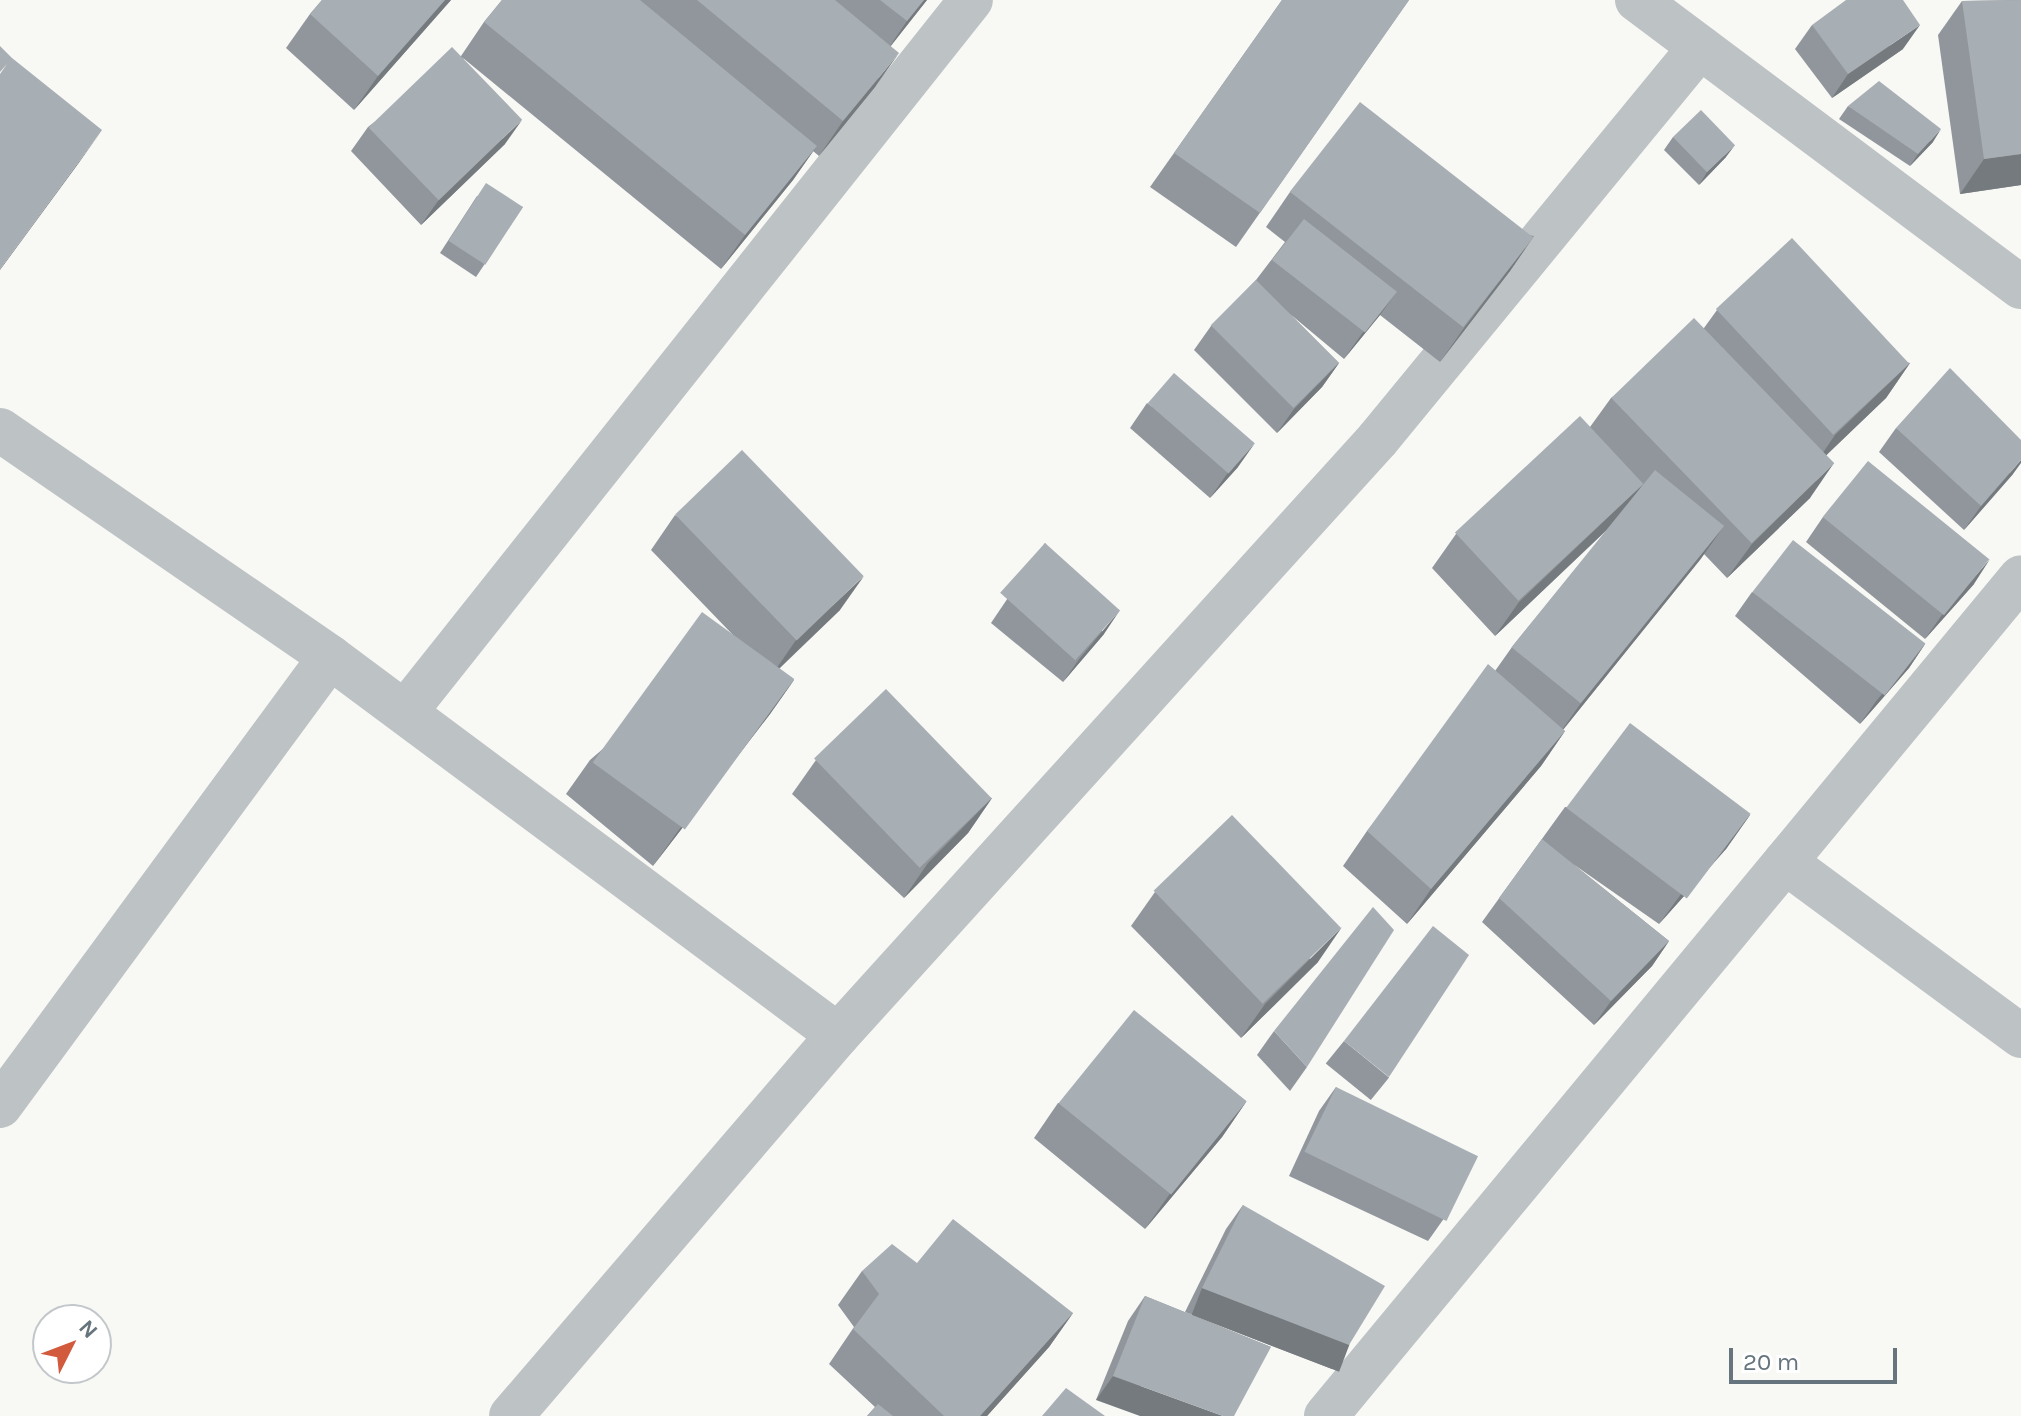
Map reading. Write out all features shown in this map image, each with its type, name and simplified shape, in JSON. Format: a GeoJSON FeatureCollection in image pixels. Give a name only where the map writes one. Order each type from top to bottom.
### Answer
{"type":"FeatureCollection","features":[{"type":"Feature","properties":{"kind":"street"},"geometry":{"type":"LineString","coordinates":[[406,711],[971,0]]}},
{"type":"Feature","properties":{"kind":"street"},"geometry":{"type":"LineString","coordinates":[[1660,5],[1700,47],[2021,287]]}},
{"type":"Feature","properties":{"kind":"street"},"geometry":{"type":"LineString","coordinates":[[511,1416],[838,1035],[1378,439],[1700,47]]}},
{"type":"Feature","properties":{"kind":"street"},"geometry":{"type":"LineString","coordinates":[[0,430],[406,711],[838,1035]]}},
{"type":"Feature","properties":{"kind":"street"},"geometry":{"type":"LineString","coordinates":[[1326,1416],[2021,577]]}},
{"type":"Feature","properties":{"kind":"street"},"geometry":{"type":"LineString","coordinates":[[0,1106],[330,657]]}},
{"type":"Feature","properties":{"kind":"street"},"geometry":{"type":"LineString","coordinates":[[1785,862],[2021,1036]]}},
{"type":"Feature","properties":{"kind":"building"},"geometry":{"type":"Polygon","coordinates":[[[322,0],[445,0],[378,76],[310,14],[322,0]]]}},
{"type":"Feature","properties":{"kind":"building"},"geometry":{"type":"Polygon","coordinates":[[[502,0],[640,0],[817,146],[745,235],[484,22],[502,0]]]}},
{"type":"Feature","properties":{"kind":"building"},"geometry":{"type":"Polygon","coordinates":[[[697,0],[835,0],[899,53],[843,121],[697,0]]]}},
{"type":"Feature","properties":{"kind":"building"},"geometry":{"type":"Polygon","coordinates":[[[880,0],[924,0],[907,21],[880,0]]]}},
{"type":"Feature","properties":{"kind":"building"},"geometry":{"type":"Polygon","coordinates":[[[1282,0],[1409,0],[1260,213],[1174,153],[1282,0]]]}},
{"type":"Feature","properties":{"kind":"building"},"geometry":{"type":"Polygon","coordinates":[[[1846,0],[1903,0],[1920,25],[1848,74],[1812,25],[1846,0]]]}},
{"type":"Feature","properties":{"kind":"building"},"geometry":{"type":"Polygon","coordinates":[[[2021,0],[2021,154],[1984,159],[1962,1],[2021,0]]]}},
{"type":"Feature","properties":{"kind":"building"},"geometry":{"type":"Polygon","coordinates":[[[0,46],[102,130],[0,269],[0,74],[7,64],[0,72],[0,46]]]}},
{"type":"Feature","properties":{"kind":"building"},"geometry":{"type":"Polygon","coordinates":[[[452,47],[522,120],[439,200],[369,128],[452,47]]]}},
{"type":"Feature","properties":{"kind":"building"},"geometry":{"type":"Polygon","coordinates":[[[1879,81],[1941,129],[1918,154],[1848,106],[1879,81]]]}},
{"type":"Feature","properties":{"kind":"building"},"geometry":{"type":"Polygon","coordinates":[[[1360,102],[1533,237],[1463,327],[1290,192],[1360,102]]]}},
{"type":"Feature","properties":{"kind":"building"},"geometry":{"type":"Polygon","coordinates":[[[1701,110],[1735,145],[1707,172],[1673,137],[1701,110]]]}},
{"type":"Feature","properties":{"kind":"building"},"geometry":{"type":"Polygon","coordinates":[[[486,183],[523,207],[485,265],[448,241],[486,183]]]}},
{"type":"Feature","properties":{"kind":"building"},"geometry":{"type":"Polygon","coordinates":[[[1304,219],[1397,292],[1365,333],[1272,260],[1304,219]]]}},
{"type":"Feature","properties":{"kind":"building"},"geometry":{"type":"Polygon","coordinates":[[[1792,238],[1909,364],[1833,435],[1716,309],[1792,238]]]}},
{"type":"Feature","properties":{"kind":"building"},"geometry":{"type":"Polygon","coordinates":[[[1256,280],[1339,363],[1293,408],[1211,325],[1256,280]]]}},
{"type":"Feature","properties":{"kind":"building"},"geometry":{"type":"Polygon","coordinates":[[[1694,318],[1834,463],[1752,543],[1611,398],[1694,318]]]}},
{"type":"Feature","properties":{"kind":"building"},"geometry":{"type":"Polygon","coordinates":[[[1950,368],[2021,440],[2021,460],[1981,506],[1896,428],[1950,368]]]}},
{"type":"Feature","properties":{"kind":"building"},"geometry":{"type":"Polygon","coordinates":[[[1174,373],[1255,443],[1229,473],[1148,403],[1174,373]]]}},
{"type":"Feature","properties":{"kind":"building"},"geometry":{"type":"Polygon","coordinates":[[[1580,416],[1643,484],[1518,601],[1455,533],[1580,416]]]}},
{"type":"Feature","properties":{"kind":"building"},"geometry":{"type":"Polygon","coordinates":[[[742,450],[864,576],[797,640],[675,515],[742,450]]]}},
{"type":"Feature","properties":{"kind":"building"},"geometry":{"type":"Polygon","coordinates":[[[1868,461],[1989,559],[1944,615],[1823,517],[1868,461]]]}},
{"type":"Feature","properties":{"kind":"building"},"geometry":{"type":"Polygon","coordinates":[[[1655,470],[1724,526],[1581,703],[1512,647],[1655,470]]]}},
{"type":"Feature","properties":{"kind":"building"},"geometry":{"type":"Polygon","coordinates":[[[1793,540],[1925,643],[1885,695],[1752,592],[1793,540]]]}},
{"type":"Feature","properties":{"kind":"building"},"geometry":{"type":"Polygon","coordinates":[[[1045,543],[1120,611],[1075,660],[1000,593],[1045,543]]]}},
{"type":"Feature","properties":{"kind":"building"},"geometry":{"type":"Polygon","coordinates":[[[702,612],[794,679],[685,829],[593,762],[702,612]]]}},
{"type":"Feature","properties":{"kind":"building"},"geometry":{"type":"Polygon","coordinates":[[[1488,664],[1565,731],[1431,889],[1367,831],[1488,664]]]}},
{"type":"Feature","properties":{"kind":"building"},"geometry":{"type":"Polygon","coordinates":[[[886,689],[992,798],[920,868],[814,758],[886,689]]]}},
{"type":"Feature","properties":{"kind":"building"},"geometry":{"type":"Polygon","coordinates":[[[1630,723],[1751,814],[1687,899],[1566,808],[1630,723]]]}},
{"type":"Feature","properties":{"kind":"building"},"geometry":{"type":"Polygon","coordinates":[[[1232,815],[1341,928],[1263,1004],[1154,891],[1232,815]]]}},
{"type":"Feature","properties":{"kind":"building"},"geometry":{"type":"Polygon","coordinates":[[[1542,839],[1669,941],[1611,1001],[1499,898],[1542,839]]]}},
{"type":"Feature","properties":{"kind":"building"},"geometry":{"type":"Polygon","coordinates":[[[1373,907],[1394,930],[1307,1067],[1274,1031],[1373,907]]]}},
{"type":"Feature","properties":{"kind":"building"},"geometry":{"type":"Polygon","coordinates":[[[1433,926],[1469,955],[1389,1077],[1344,1041],[1433,926]]]}},
{"type":"Feature","properties":{"kind":"building"},"geometry":{"type":"Polygon","coordinates":[[[1134,1010],[1247,1101],[1171,1195],[1058,1103],[1134,1010]]]}},
{"type":"Feature","properties":{"kind":"building"},"geometry":{"type":"Polygon","coordinates":[[[1336,1087],[1478,1156],[1446,1221],[1304,1152],[1336,1087]]]}},
{"type":"Feature","properties":{"kind":"building"},"geometry":{"type":"Polygon","coordinates":[[[1243,1205],[1385,1286],[1349,1345],[1202,1288],[1243,1205]]]}},
{"type":"Feature","properties":{"kind":"building"},"geometry":{"type":"Polygon","coordinates":[[[953,1219],[1073,1313],[980,1416],[944,1416],[853,1329],[879,1294],[862,1271],[892,1244],[917,1263],[953,1219]]]}},
{"type":"Feature","properties":{"kind":"building"},"geometry":{"type":"Polygon","coordinates":[[[1145,1296],[1271,1347],[1234,1416],[1223,1416],[1113,1376],[1145,1296]]]}},
{"type":"Feature","properties":{"kind":"building"},"geometry":{"type":"Polygon","coordinates":[[[1066,1388],[1105,1416],[1042,1416],[1066,1388]]]}},
{"type":"Feature","properties":{"kind":"building"},"geometry":{"type":"Polygon","coordinates":[[[878,1404],[893,1416],[867,1416],[878,1404]]]}}]}
